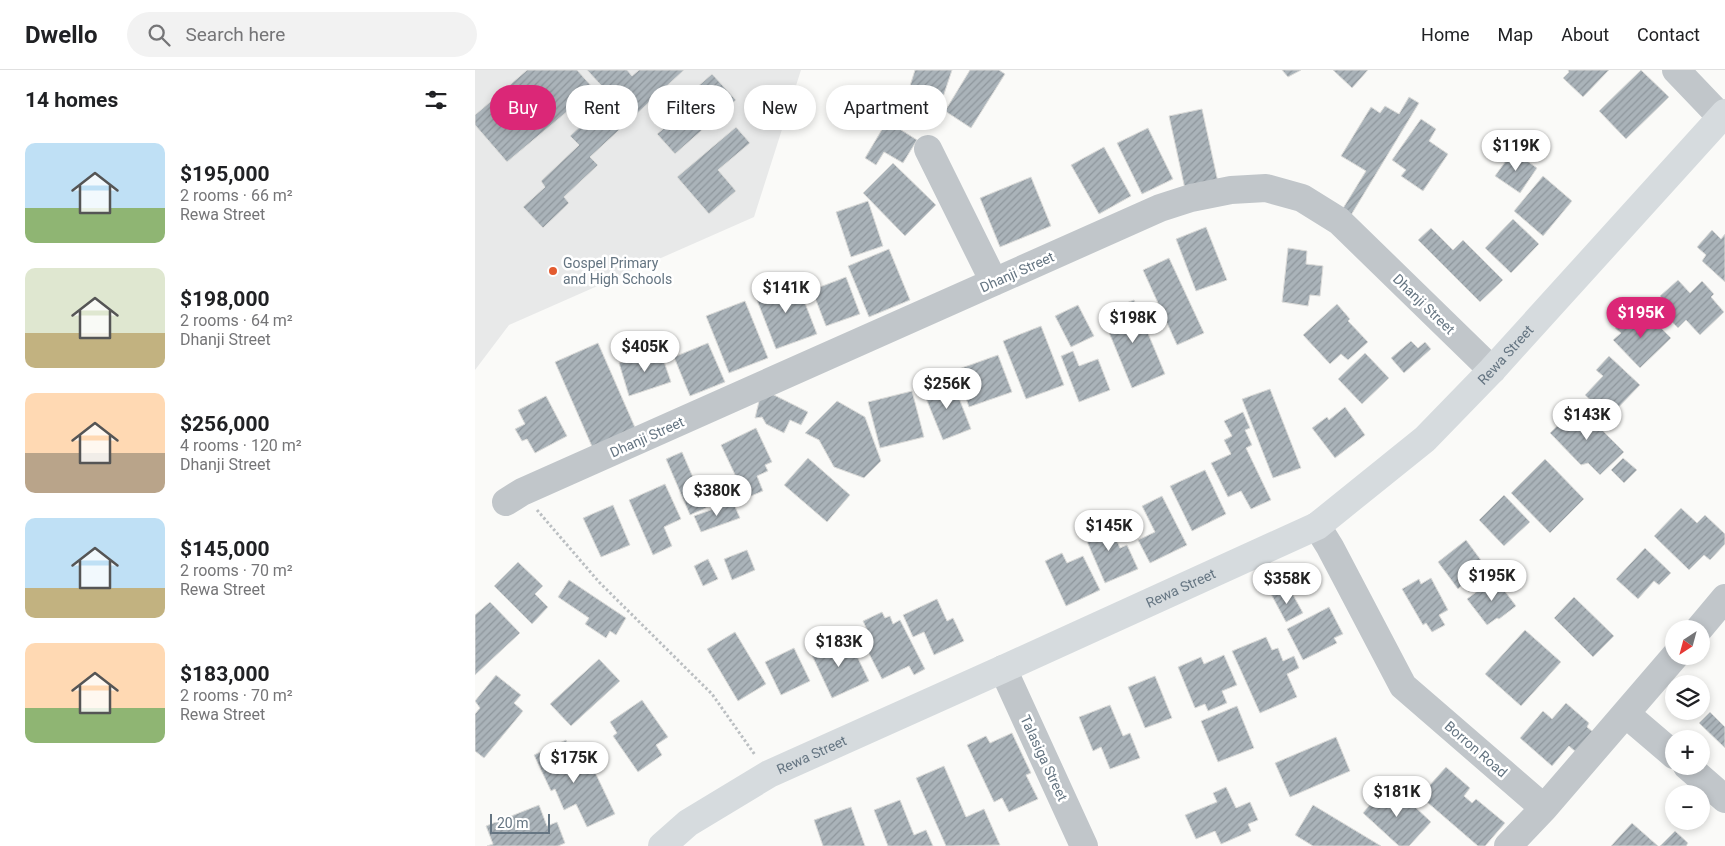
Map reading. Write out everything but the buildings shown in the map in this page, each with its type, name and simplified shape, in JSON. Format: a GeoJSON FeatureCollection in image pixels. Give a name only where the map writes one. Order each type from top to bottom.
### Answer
{"type":"FeatureCollection","features":[{"type":"Feature","properties":{"kind":"main road","name":"Rewa Street"},"geometry":{"type":"LineString","coordinates":[[662,846],[688,823],[769,774],[1003,670],[1317,526],[1425,439],[1492,370],[1723,115]]}},
{"type":"Feature","properties":{"kind":"street"},"geometry":{"type":"LineString","coordinates":[[1676,70],[1723,115]]}},
{"type":"Feature","properties":{"kind":"street"},"geometry":{"type":"LineString","coordinates":[[928,149],[994,282]]}},
{"type":"Feature","properties":{"kind":"street","name":"Dhanji Street"},"geometry":{"type":"LineString","coordinates":[[514,497],[1160,208],[1191,198],[1231,190],[1266,188],[1302,198],[1339,221],[1492,370]]}},
{"type":"Feature","properties":{"kind":"street","name":"Borron Road"},"geometry":{"type":"LineString","coordinates":[[1317,526],[1330,547],[1403,686],[1544,808]]}},
{"type":"Feature","properties":{"kind":"street"},"geometry":{"type":"LineString","coordinates":[[1707,620],[1725,598]]}},
{"type":"Feature","properties":{"kind":"street"},"geometry":{"type":"LineString","coordinates":[[1508,846],[1544,808],[1667,665]]}},
{"type":"Feature","properties":{"kind":"street","name":"Talasiga Street"},"geometry":{"type":"LineString","coordinates":[[1003,670],[1084,846]]}},
{"type":"Feature","properties":{"kind":"street"},"geometry":{"type":"LineString","coordinates":[[1626,714],[1665,747]]}},
{"type":"Feature","properties":{"kind":"street"},"geometry":{"type":"LineString","coordinates":[[1697,775],[1725,800]]}},
{"type":"Feature","properties":{"kind":"path"},"geometry":{"type":"LineString","coordinates":[[514,497],[712,694],[769,774]]}},
{"type":"Feature","properties":{"kind":"shaded area","name":"Gospel Primary and High Schools"},"geometry":{"type":"Polygon","coordinates":[[[475,70],[801,70],[796,85],[744,85],[744,130],[782,130],[754,217],[509,325],[475,370],[475,70]]]}},
{"type":"Feature","properties":{"kind":"place","name":"Gospel Primary and High Schools"},"geometry":{"type":"Point","coordinates":[553,271]}}]}
